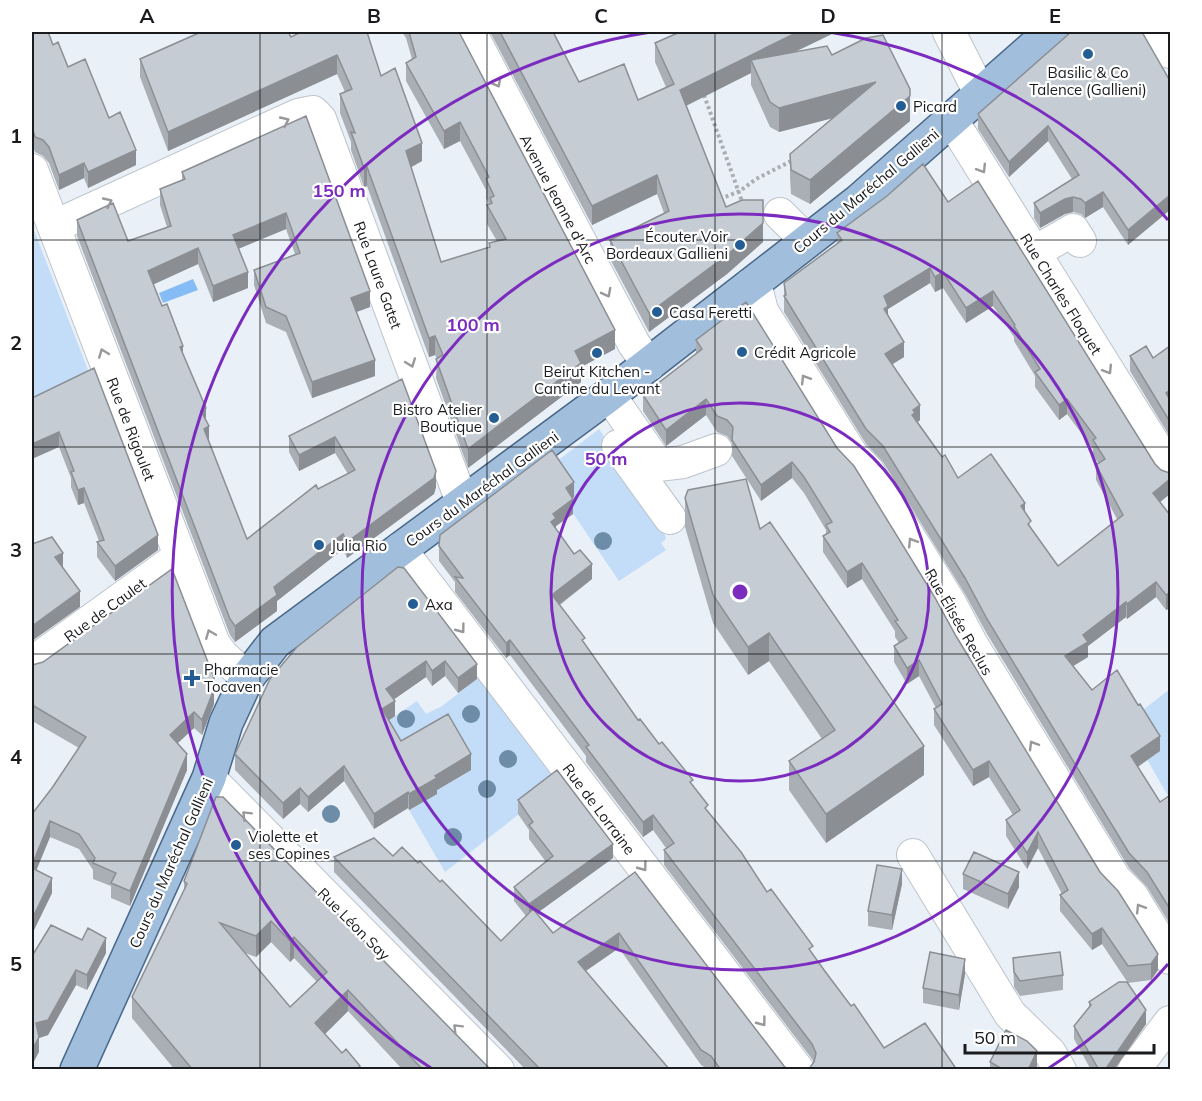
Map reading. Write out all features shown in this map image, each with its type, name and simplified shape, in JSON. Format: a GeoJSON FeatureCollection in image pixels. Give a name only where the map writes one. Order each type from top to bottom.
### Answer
{"type":"FeatureCollection","features":[{"type":"Feature","properties":{"kind":"main road","name":"Cours du Maréchal Gallieni"},"geometry":{"type":"LineString","coordinates":[[77,1070],[209,778],[226,723],[247,678],[275,642],[649,365],[859,201],[1051,32]]}},
{"type":"Feature","properties":{"kind":"street","name":"Avenue Jeanne d'Arc"},"geometry":{"type":"LineString","coordinates":[[470,32],[634,344],[649,365]]}},
{"type":"Feature","properties":{"kind":"street"},"geometry":{"type":"LineString","coordinates":[[949,32],[980,93]]}},
{"type":"Feature","properties":{"kind":"street"},"geometry":{"type":"LineString","coordinates":[[1158,32],[1170,52]]}},
{"type":"Feature","properties":{"kind":"street","name":"Rue Laure Gatet"},"geometry":{"type":"LineString","coordinates":[[55,226],[298,115],[313,112],[320,118],[462,502]]}},
{"type":"Feature","properties":{"kind":"street","name":"Rue Charles Floquet"},"geometry":{"type":"LineString","coordinates":[[951,119],[1042,247],[1170,470]]}},
{"type":"Feature","properties":{"kind":"street","name":"Rue de Rigoulet"},"geometry":{"type":"LineString","coordinates":[[32,170],[214,644],[222,655],[247,678]]}},
{"type":"Feature","properties":{"kind":"street"},"geometry":{"type":"LineString","coordinates":[[780,214],[807,241]]}},
{"type":"Feature","properties":{"kind":"street"},"geometry":{"type":"LineString","coordinates":[[1042,247],[1073,230],[1080,241]]}},
{"type":"Feature","properties":{"kind":"street","name":"Rue Élisée Reclus"},"geometry":{"type":"LineString","coordinates":[[750,285],[758,295],[762,311],[852,455],[868,471],[950,603],[971,643],[1115,879],[1132,896],[1170,957]]}},
{"type":"Feature","properties":{"kind":"street"},"geometry":{"type":"LineString","coordinates":[[600,402],[658,465],[683,462],[716,450]]}},
{"type":"Feature","properties":{"kind":"street"},"geometry":{"type":"LineString","coordinates":[[600,402],[670,518]]}},
{"type":"Feature","properties":{"kind":"street","name":"Rue de Lorraine"},"geometry":{"type":"LineString","coordinates":[[400,549],[798,1070]]}},
{"type":"Feature","properties":{"kind":"street","name":"Rue de Caulet"},"geometry":{"type":"LineString","coordinates":[[32,663],[179,557]]}},
{"type":"Feature","properties":{"kind":"street","name":"Rue Léon Say"},"geometry":{"type":"LineString","coordinates":[[209,778],[498,1070]]}},
{"type":"Feature","properties":{"kind":"street"},"geometry":{"type":"LineString","coordinates":[[912,855],[1010,1014],[1050,1053],[1060,1070]]}},
{"type":"Feature","properties":{"kind":"street"},"geometry":{"type":"LineString","coordinates":[[1134,1070],[1170,1022]]}},
{"type":"Feature","properties":{"kind":"path"},"geometry":{"type":"LineString","coordinates":[[705,95],[744,207]]}},
{"type":"Feature","properties":{"kind":"path"},"geometry":{"type":"LineString","coordinates":[[716,201],[740,191],[756,179],[796,158]]}},
{"type":"Feature","properties":{"kind":"shaded area"},"geometry":{"type":"Polygon","coordinates":[[[34,230],[93,383],[32,412],[32,231],[34,230]]]}},
{"type":"Feature","properties":{"kind":"shaded area"},"geometry":{"type":"Polygon","coordinates":[[[599,429],[661,523],[666,539],[661,543],[666,550],[619,581],[566,503],[552,465],[599,429]]]}},
{"type":"Feature","properties":{"kind":"shaded area"},"geometry":{"type":"Polygon","coordinates":[[[481,676],[560,782],[445,872],[409,810],[376,729],[417,701],[426,714],[442,706],[481,676]]]}},
{"type":"Feature","properties":{"kind":"shaded area"},"geometry":{"type":"Polygon","coordinates":[[[1170,689],[1170,795],[1168,796],[1126,723],[1170,689]]]}},
{"type":"Feature","properties":{"kind":"water"},"geometry":{"type":"Polygon","coordinates":[[[193,279],[198,290],[163,303],[159,293],[193,279]]]}},
{"type":"Feature","properties":{"kind":"building"},"geometry":{"type":"Polygon","coordinates":[[[32,32],[48,32],[53,45],[58,42],[68,67],[85,59],[109,118],[120,112],[136,150],[88,172],[84,163],[59,175],[49,147],[43,140],[35,137],[32,127],[32,32]]]}},
{"type":"Feature","properties":{"kind":"building"},"geometry":{"type":"Polygon","coordinates":[[[201,32],[288,32],[291,37],[301,32],[367,32],[381,76],[395,68],[422,143],[406,151],[441,262],[490,247],[489,243],[506,239],[487,205],[492,203],[490,198],[494,196],[486,179],[489,177],[460,122],[444,131],[406,63],[416,57],[409,32],[459,32],[615,330],[575,351],[581,363],[468,449],[436,359],[443,355],[435,336],[429,338],[367,167],[364,168],[351,132],[355,133],[340,94],[352,89],[337,55],[168,132],[140,59],[201,32]]]}},
{"type":"Feature","properties":{"kind":"building"},"geometry":{"type":"Polygon","coordinates":[[[500,32],[553,32],[579,82],[624,64],[638,100],[674,84],[655,43],[680,32],[798,32],[680,90],[726,207],[742,200],[763,200],[763,223],[727,255],[649,313],[610,240],[669,211],[657,175],[592,206],[500,32]]]}},
{"type":"Feature","properties":{"kind":"building"},"geometry":{"type":"Polygon","coordinates":[[[1071,32],[1142,32],[1170,81],[1170,195],[1128,230],[1103,192],[1085,203],[1073,197],[1065,199],[1040,213],[1034,203],[1079,175],[1048,126],[1009,162],[978,114],[1071,32]]]}},
{"type":"Feature","properties":{"kind":"building"},"geometry":{"type":"Polygon","coordinates":[[[883,35],[910,89],[910,96],[810,180],[791,170],[790,154],[876,82],[779,108],[770,102],[751,60],[827,46],[832,55],[866,38],[883,35]]]}},
{"type":"Feature","properties":{"kind":"building"},"geometry":{"type":"Polygon","coordinates":[[[306,116],[370,291],[351,298],[375,360],[312,382],[286,316],[266,307],[254,270],[300,253],[286,213],[233,235],[248,272],[213,286],[198,248],[148,271],[162,306],[167,304],[183,346],[180,347],[206,408],[201,411],[209,426],[204,429],[247,539],[316,485],[318,489],[355,470],[335,437],[299,455],[289,436],[402,379],[436,471],[434,478],[347,542],[343,534],[274,587],[277,595],[235,626],[230,619],[77,220],[113,203],[128,241],[171,226],[160,189],[185,179],[182,172],[306,116]]]}},
{"type":"Feature","properties":{"kind":"building"},"geometry":{"type":"Polygon","coordinates":[[[923,164],[948,202],[978,181],[1155,464],[1161,470],[1170,473],[1170,479],[1153,493],[1170,515],[1170,592],[1166,595],[1156,582],[1083,635],[1088,642],[1065,656],[1092,690],[1117,670],[1160,736],[1131,756],[1160,802],[1169,796],[1170,799],[1170,909],[1147,872],[1129,853],[987,619],[965,578],[883,446],[866,429],[784,296],[786,295],[784,283],[842,240],[837,233],[887,196],[923,164]],[[930,268],[884,296],[888,306],[884,309],[904,342],[885,354],[920,405],[913,410],[915,413],[912,415],[942,457],[945,455],[958,478],[991,454],[1025,503],[1021,506],[1031,521],[1028,524],[1058,566],[1123,515],[1096,465],[1105,459],[1093,440],[1096,438],[1067,399],[1059,405],[1035,372],[1040,369],[993,291],[966,308],[943,272],[935,277],[930,268]]]}},
{"type":"Feature","properties":{"kind":"building"},"geometry":{"type":"Polygon","coordinates":[[[746,302],[837,448],[854,466],[1100,872],[1118,891],[1158,954],[1151,964],[1128,966],[1102,928],[1092,934],[1060,895],[1068,890],[1038,832],[1027,853],[1006,820],[1020,810],[989,761],[973,770],[934,709],[942,704],[919,660],[907,668],[894,646],[907,638],[895,621],[898,620],[862,563],[847,572],[823,536],[830,532],[826,525],[832,522],[792,462],[761,485],[732,440],[733,427],[727,420],[717,416],[706,399],[666,430],[643,395],[702,349],[696,340],[746,302]]]}},
{"type":"Feature","properties":{"kind":"building"},"geometry":{"type":"Polygon","coordinates":[[[1146,346],[1153,358],[1170,346],[1170,390],[1166,393],[1170,400],[1170,422],[1130,356],[1146,346]]]}},
{"type":"Feature","properties":{"kind":"building"},"geometry":{"type":"Polygon","coordinates":[[[94,368],[158,535],[115,566],[97,542],[104,540],[84,488],[78,490],[71,472],[74,471],[59,432],[32,444],[32,398],[94,368]]]}},
{"type":"Feature","properties":{"kind":"building"},"geometry":{"type":"Polygon","coordinates":[[[552,450],[574,482],[566,488],[573,499],[553,514],[556,518],[551,522],[574,554],[580,550],[592,564],[552,595],[585,638],[582,640],[638,720],[640,719],[659,744],[662,742],[693,780],[690,782],[708,805],[705,808],[741,852],[767,892],[771,889],[813,946],[809,949],[851,1006],[854,1004],[884,1048],[925,1023],[957,1070],[808,1070],[814,1062],[816,1053],[812,1044],[664,850],[674,843],[653,815],[643,822],[586,747],[589,745],[510,640],[506,643],[455,577],[463,578],[439,546],[440,535],[552,450]]]}},
{"type":"Feature","properties":{"kind":"building"},"geometry":{"type":"Polygon","coordinates":[[[746,479],[760,529],[770,522],[924,746],[826,814],[789,761],[835,730],[769,633],[748,647],[713,595],[685,498],[688,490],[746,479]]]}},
{"type":"Feature","properties":{"kind":"building"},"geometry":{"type":"Polygon","coordinates":[[[52,537],[63,553],[55,557],[80,591],[32,626],[32,544],[52,537]]]}},
{"type":"Feature","properties":{"kind":"building"},"geometry":{"type":"Polygon","coordinates":[[[398,567],[404,568],[477,664],[458,678],[445,661],[432,671],[426,661],[386,689],[395,701],[382,709],[401,741],[448,714],[471,754],[435,776],[437,778],[409,794],[408,792],[374,814],[344,766],[308,797],[300,788],[283,803],[235,754],[270,679],[297,647],[398,567]]]}},
{"type":"Feature","properties":{"kind":"building"},"geometry":{"type":"Polygon","coordinates":[[[172,569],[214,678],[214,689],[202,720],[194,712],[170,735],[187,754],[130,891],[111,883],[116,873],[93,863],[95,858],[79,834],[50,821],[32,865],[32,814],[86,737],[34,706],[32,708],[32,665],[43,662],[172,569]]]}},
{"type":"Feature","properties":{"kind":"building"},"geometry":{"type":"Polygon","coordinates":[[[557,770],[613,844],[529,904],[514,887],[553,856],[529,825],[533,822],[518,800],[557,770]]]}},
{"type":"Feature","properties":{"kind":"building"},"geometry":{"type":"Polygon","coordinates":[[[216,797],[223,797],[491,1070],[423,1070],[348,990],[315,1023],[342,1053],[346,1049],[360,1066],[356,1070],[193,1070],[132,997],[187,884],[184,881],[216,797]],[[271,921],[256,936],[220,923],[290,1007],[327,972],[294,937],[290,941],[271,921]]]}},
{"type":"Feature","properties":{"kind":"building"},"geometry":{"type":"Polygon","coordinates":[[[374,838],[393,856],[402,847],[418,863],[420,861],[440,882],[442,880],[501,941],[533,909],[553,933],[635,872],[788,1070],[721,1070],[711,1056],[701,1050],[619,933],[578,962],[670,1070],[541,1070],[334,857],[374,838]]]}},
{"type":"Feature","properties":{"kind":"building"},"geometry":{"type":"Polygon","coordinates":[[[974,852],[1019,872],[1008,894],[963,874],[974,852]]]}},
{"type":"Feature","properties":{"kind":"building"},"geometry":{"type":"Polygon","coordinates":[[[877,865],[902,869],[892,915],[868,911],[877,865]]]}},
{"type":"Feature","properties":{"kind":"building"},"geometry":{"type":"Polygon","coordinates":[[[32,868],[52,878],[33,917],[32,916],[32,868]]]}},
{"type":"Feature","properties":{"kind":"building"},"geometry":{"type":"Polygon","coordinates":[[[51,925],[82,940],[88,928],[106,938],[87,975],[76,970],[48,1020],[36,1023],[39,1037],[32,1050],[32,956],[51,925]]]}},
{"type":"Feature","properties":{"kind":"building"},"geometry":{"type":"Polygon","coordinates":[[[930,952],[965,959],[959,995],[923,988],[930,952]]]}},
{"type":"Feature","properties":{"kind":"building"},"geometry":{"type":"Polygon","coordinates":[[[1060,952],[1063,975],[1020,981],[1014,972],[1013,958],[1060,952]]]}},
{"type":"Feature","properties":{"kind":"building"},"geometry":{"type":"Polygon","coordinates":[[[1119,982],[1127,982],[1146,1010],[1105,1070],[1099,1070],[1074,1026],[1091,1005],[1089,1002],[1119,982]]]}},
{"type":"Feature","properties":{"kind":"building"},"geometry":{"type":"Polygon","coordinates":[[[1006,1030],[1027,1041],[1037,1051],[1028,1070],[1004,1070],[990,1062],[1006,1030]]]}},
{"type":"Feature","properties":{"kind":"place","name":"Basilic & Co Talence (Gallieni)"},"geometry":{"type":"Point","coordinates":[1088,54]}},
{"type":"Feature","properties":{"kind":"place","name":"Picard"},"geometry":{"type":"Point","coordinates":[901,106]}},
{"type":"Feature","properties":{"kind":"place","name":"Écouter Voir Bordeaux Gallieni"},"geometry":{"type":"Point","coordinates":[740,245]}},
{"type":"Feature","properties":{"kind":"place","name":"Casa Feretti"},"geometry":{"type":"Point","coordinates":[657,312]}},
{"type":"Feature","properties":{"kind":"place","name":"Crédit Agricole"},"geometry":{"type":"Point","coordinates":[742,352]}},
{"type":"Feature","properties":{"kind":"place","name":"Beirut Kitchen - Cantine du Levant"},"geometry":{"type":"Point","coordinates":[597,353]}},
{"type":"Feature","properties":{"kind":"place","name":"Bistro Atelier Boutique"},"geometry":{"type":"Point","coordinates":[494,418]}},
{"type":"Feature","properties":{"kind":"place","name":"Julia Rio"},"geometry":{"type":"Point","coordinates":[319,545]}},
{"type":"Feature","properties":{"kind":"place","name":"Axa"},"geometry":{"type":"Point","coordinates":[413,604]}},
{"type":"Feature","properties":{"kind":"place","name":"Pharmacie Tocaven"},"geometry":{"type":"Point","coordinates":[192,678]}},
{"type":"Feature","properties":{"kind":"place","name":"Violette et ses Copines"},"geometry":{"type":"Point","coordinates":[236,845]}}]}
